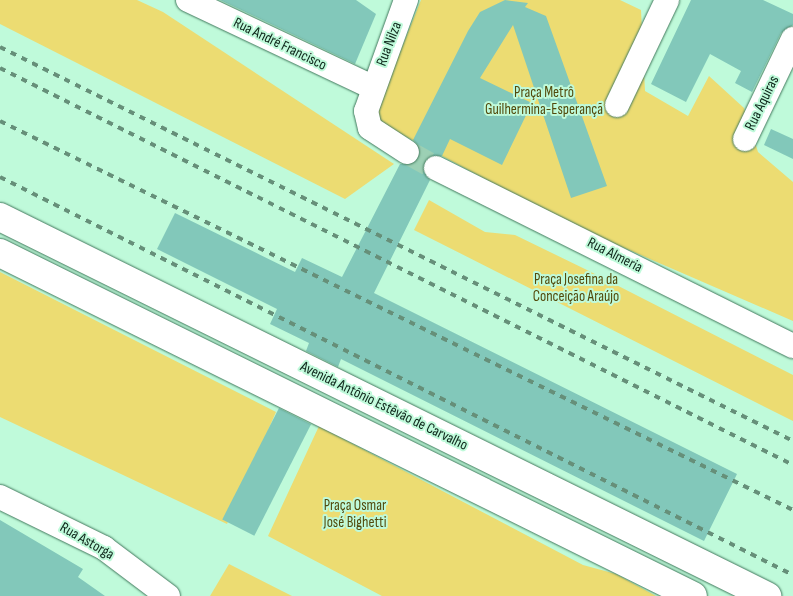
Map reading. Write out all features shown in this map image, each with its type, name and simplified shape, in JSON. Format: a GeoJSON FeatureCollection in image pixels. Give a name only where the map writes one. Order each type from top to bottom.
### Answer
{"type":"FeatureCollection","features":[{"type":"Feature","properties":{"kind":"highway","name":"Avenida Antônio Estêvão de Carvalho"},"geometry":{"type":"LineString","coordinates":[[0,217],[767,596]]}},
{"type":"Feature","properties":{"kind":"highway"},"geometry":{"type":"LineString","coordinates":[[0,253],[693,596]]}},
{"type":"Feature","properties":{"kind":"street","name":"Rua André Francisco"},"geometry":{"type":"LineString","coordinates":[[188,0],[372,87]]}},
{"type":"Feature","properties":{"kind":"street"},"geometry":{"type":"LineString","coordinates":[[616,105],[667,0]]}},
{"type":"Feature","properties":{"kind":"street","name":"Rua Nilza"},"geometry":{"type":"LineString","coordinates":[[372,87],[404,1]]}},
{"type":"Feature","properties":{"kind":"street","name":"Rua Aquiras"},"geometry":{"type":"LineString","coordinates":[[745,139],[793,39]]}},
{"type":"Feature","properties":{"kind":"street"},"geometry":{"type":"LineString","coordinates":[[372,87],[366,111],[370,128],[407,152]]}},
{"type":"Feature","properties":{"kind":"street","name":"Rua Almeria"},"geometry":{"type":"LineString","coordinates":[[436,168],[793,346]]}},
{"type":"Feature","properties":{"kind":"street","name":"Rua Astorga"},"geometry":{"type":"LineString","coordinates":[[0,497],[104,548],[168,596]]}},
{"type":"Feature","properties":{"kind":"green space"},"geometry":{"type":"Polygon","coordinates":[[[0,0],[137,0],[163,12],[394,164],[345,199],[0,24],[0,0]]]}},
{"type":"Feature","properties":{"kind":"green space","name":"Praça Metrô Guilhermina-Esperançã"},"geometry":{"type":"Polygon","coordinates":[[[421,0],[620,0],[641,10],[645,91],[688,116],[709,76],[744,108],[758,152],[793,182],[793,321],[569,224],[373,119],[421,0]]]}},
{"type":"Feature","properties":{"kind":"green space","name":"Praça Josefina da Conceição Araújo"},"geometry":{"type":"Polygon","coordinates":[[[429,200],[485,232],[515,235],[793,375],[793,421],[414,230],[429,200]]]}},
{"type":"Feature","properties":{"kind":"green space"},"geometry":{"type":"Polygon","coordinates":[[[0,272],[276,412],[227,524],[0,417],[0,272]]]}},
{"type":"Feature","properties":{"kind":"green space","name":"Praça Osmar José Bighetti"},"geometry":{"type":"Polygon","coordinates":[[[319,426],[583,565],[616,574],[656,596],[382,596],[268,536],[319,426]]]}},
{"type":"Feature","properties":{"kind":"green space"},"geometry":{"type":"Polygon","coordinates":[[[229,564],[292,596],[210,596],[229,564]]]}},
{"type":"Feature","properties":{"kind":"building"},"geometry":{"type":"Polygon","coordinates":[[[220,0],[356,0],[376,14],[355,64],[220,0]]]}},
{"type":"Feature","properties":{"kind":"building"},"geometry":{"type":"Polygon","coordinates":[[[505,0],[528,3],[525,7],[546,16],[607,186],[571,198],[513,25],[480,78],[532,103],[502,165],[450,139],[442,156],[428,157],[422,169],[430,180],[374,293],[737,474],[704,541],[341,359],[338,367],[306,351],[309,343],[270,324],[277,309],[157,249],[175,213],[295,272],[302,258],[342,277],[400,164],[413,164],[419,159],[419,146],[413,140],[468,31],[480,12],[505,0]]]}},
{"type":"Feature","properties":{"kind":"building"},"geometry":{"type":"Polygon","coordinates":[[[691,0],[763,0],[793,14],[793,25],[781,33],[752,92],[735,83],[741,71],[710,54],[686,102],[651,84],[691,0]]]}},
{"type":"Feature","properties":{"kind":"building"},"geometry":{"type":"Polygon","coordinates":[[[771,129],[793,139],[793,159],[764,145],[771,129]]]}},
{"type":"Feature","properties":{"kind":"building"},"geometry":{"type":"Polygon","coordinates":[[[279,408],[311,424],[254,536],[222,519],[279,408]]]}},
{"type":"Feature","properties":{"kind":"building"},"geometry":{"type":"Polygon","coordinates":[[[0,520],[83,569],[78,577],[105,596],[0,596],[0,520]]]}},
{"type":"Feature","properties":{"kind":"tunnel"},"geometry":{"type":"LineString","coordinates":[[407,152],[436,168]]}},
{"type":"Feature","properties":{"kind":"railway"},"geometry":{"type":"LineString","coordinates":[[0,47],[793,441]]}},
{"type":"Feature","properties":{"kind":"railway"},"geometry":{"type":"LineString","coordinates":[[0,68],[793,465]]}},
{"type":"Feature","properties":{"kind":"railway"},"geometry":{"type":"LineString","coordinates":[[0,121],[793,510]]}},
{"type":"Feature","properties":{"kind":"railway"},"geometry":{"type":"LineString","coordinates":[[0,177],[793,575]]}}]}
